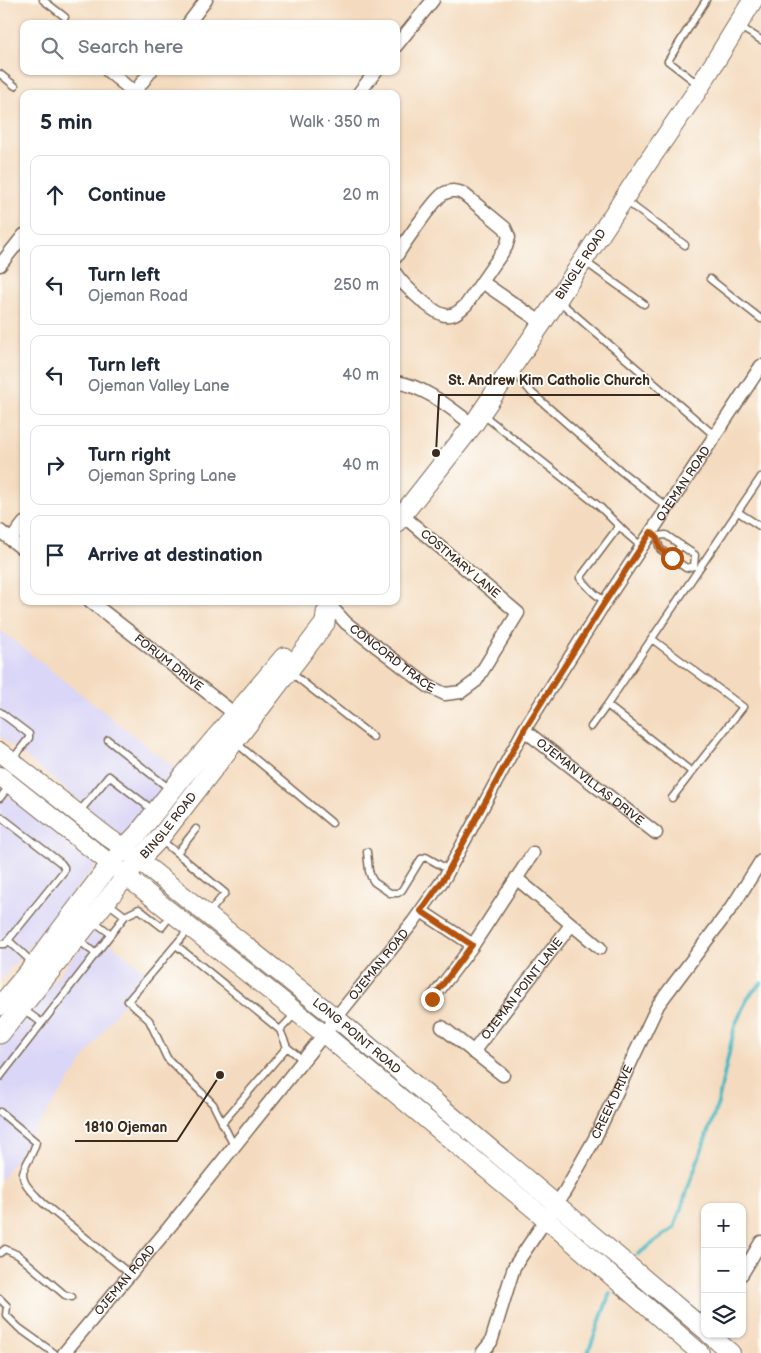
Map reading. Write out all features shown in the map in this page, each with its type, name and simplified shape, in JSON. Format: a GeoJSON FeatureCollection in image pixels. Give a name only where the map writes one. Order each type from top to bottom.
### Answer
{"type":"FeatureCollection","features":[{"type":"Feature","properties":{"kind":"main road","name":"BINGLE ROAD"},"geometry":{"type":"LineString","coordinates":[[400,518],[477,419],[512,368],[700,86],[738,25],[750,1]]}},
{"type":"Feature","properties":{"kind":"main road","name":"BINGLE ROAD"},"geometry":{"type":"LineString","coordinates":[[7,1002],[76,939],[139,860],[159,839],[234,742],[242,719],[329,606]]}},
{"type":"Feature","properties":{"kind":"main road","name":"BINGLE ROAD"},"geometry":{"type":"LineString","coordinates":[[0,1034],[7,1002],[110,865],[137,835],[172,790],[289,671],[325,623],[329,606]]}},
{"type":"Feature","properties":{"kind":"main road","name":"LONG POINT ROAD"},"geometry":{"type":"LineString","coordinates":[[5,756],[124,848],[336,1018],[701,1325]]}},
{"type":"Feature","properties":{"kind":"main road","name":"LONG POINT ROAD"},"geometry":{"type":"LineString","coordinates":[[3,786],[126,877],[324,1034],[546,1219],[700,1353]]}},
{"type":"Feature","properties":{"kind":"main road"},"geometry":{"type":"LineString","coordinates":[[230,960],[244,944]]}},
{"type":"Feature","properties":{"kind":"main road","name":"LONG POINT ROAD"},"geometry":{"type":"LineString","coordinates":[[715,1338],[731,1353]]}},
{"type":"Feature","properties":{"kind":"street"},"geometry":{"type":"LineString","coordinates":[[191,20],[206,0]]}},
{"type":"Feature","properties":{"kind":"street"},"geometry":{"type":"LineString","coordinates":[[400,41],[433,0]]}},
{"type":"Feature","properties":{"kind":"street"},"geometry":{"type":"LineString","coordinates":[[113,75],[130,90]]}},
{"type":"Feature","properties":{"kind":"street"},"geometry":{"type":"LineString","coordinates":[[136,90],[147,75]]}},
{"type":"Feature","properties":{"kind":"street"},"geometry":{"type":"LineString","coordinates":[[361,90],[373,75]]}},
{"type":"Feature","properties":{"kind":"street"},"geometry":{"type":"LineString","coordinates":[[400,251],[436,200],[441,195],[451,192],[461,191],[465,194],[505,228],[509,237],[506,247],[466,304],[451,315],[446,316],[434,310],[400,280]]}},
{"type":"Feature","properties":{"kind":"street"},"geometry":{"type":"LineString","coordinates":[[0,265],[20,239]]}},
{"type":"Feature","properties":{"kind":"street"},"geometry":{"type":"LineString","coordinates":[[482,282],[542,323]]}},
{"type":"Feature","properties":{"kind":"street","name":"OJEMAN ROAD"},"geometry":{"type":"LineString","coordinates":[[64,1353],[304,1060],[421,911],[445,877],[524,730],[641,546],[653,534],[667,508],[761,366]]}},
{"type":"Feature","properties":{"kind":"street"},"geometry":{"type":"LineString","coordinates":[[400,383],[437,398],[477,419]]}},
{"type":"Feature","properties":{"kind":"street","name":"COSTMARY LANE"},"geometry":{"type":"LineString","coordinates":[[400,520],[518,613],[476,681],[461,692]]}},
{"type":"Feature","properties":{"kind":"street"},"geometry":{"type":"LineString","coordinates":[[11,540],[20,529]]}},
{"type":"Feature","properties":{"kind":"street"},"geometry":{"type":"LineString","coordinates":[[0,531],[20,547]]}},
{"type":"Feature","properties":{"kind":"street","name":"FORUM DRIVE"},"geometry":{"type":"LineString","coordinates":[[95,605],[242,719]]}},
{"type":"Feature","properties":{"kind":"street","name":"CONCORD TRACE"},"geometry":{"type":"LineString","coordinates":[[329,606],[346,623],[428,686],[445,694],[461,692]]}},
{"type":"Feature","properties":{"kind":"street","name":"OJEMAN VILLAS DRIVE"},"geometry":{"type":"LineString","coordinates":[[524,730],[656,834]]}},
{"type":"Feature","properties":{"kind":"street"},"geometry":{"type":"LineString","coordinates":[[432,999],[472,945],[533,853]]}},
{"type":"Feature","properties":{"kind":"street","name":"CREEK DRIVE"},"geometry":{"type":"LineString","coordinates":[[482,1353],[491,1342],[514,1267],[566,1191],[594,1140],[658,1005],[734,904],[761,861]]}},
{"type":"Feature","properties":{"kind":"street"},"geometry":{"type":"LineString","coordinates":[[516,878],[600,948]]}},
{"type":"Feature","properties":{"kind":"street"},"geometry":{"type":"LineString","coordinates":[[421,911],[472,945]]}},
{"type":"Feature","properties":{"kind":"street","name":"OJEMAN POINT LANE"},"geometry":{"type":"LineString","coordinates":[[472,1052],[571,925]]}},
{"type":"Feature","properties":{"kind":"street"},"geometry":{"type":"LineString","coordinates":[[442,1027],[503,1076]]}},
{"type":"Feature","properties":{"kind":"street"},"geometry":{"type":"LineString","coordinates":[[746,1267],[761,1242]]}},
{"type":"Feature","properties":{"kind":"street"},"geometry":{"type":"LineString","coordinates":[[686,1341],[701,1329]]}},
{"type":"Feature","properties":{"kind":"lane"},"geometry":{"type":"LineString","coordinates":[[43,0],[65,17]]}},
{"type":"Feature","properties":{"kind":"lane"},"geometry":{"type":"LineString","coordinates":[[700,86],[668,61],[706,0]]}},
{"type":"Feature","properties":{"kind":"lane"},"geometry":{"type":"LineString","coordinates":[[738,25],[761,40]]}},
{"type":"Feature","properties":{"kind":"lane"},"geometry":{"type":"LineString","coordinates":[[0,74],[15,86]]}},
{"type":"Feature","properties":{"kind":"lane"},"geometry":{"type":"LineString","coordinates":[[624,200],[685,245]]}},
{"type":"Feature","properties":{"kind":"lane"},"geometry":{"type":"LineString","coordinates":[[584,261],[644,304]]}},
{"type":"Feature","properties":{"kind":"lane"},"geometry":{"type":"LineString","coordinates":[[710,279],[761,319]]}},
{"type":"Feature","properties":{"kind":"lane"},"geometry":{"type":"LineString","coordinates":[[558,300],[715,436]]}},
{"type":"Feature","properties":{"kind":"lane"},"geometry":{"type":"LineString","coordinates":[[512,368],[532,393],[622,472],[667,508]]}},
{"type":"Feature","properties":{"kind":"lane"},"geometry":{"type":"LineString","coordinates":[[477,419],[600,507],[641,546]]}},
{"type":"Feature","properties":{"kind":"lane"},"geometry":{"type":"LineString","coordinates":[[591,727],[652,639],[697,568],[761,477]]}},
{"type":"Feature","properties":{"kind":"lane"},"geometry":{"type":"LineString","coordinates":[[738,512],[761,527]]}},
{"type":"Feature","properties":{"kind":"lane"},"geometry":{"type":"LineString","coordinates":[[605,602],[580,578],[619,526]]}},
{"type":"Feature","properties":{"kind":"lane"},"geometry":{"type":"LineString","coordinates":[[653,534],[666,535],[695,555],[697,568],[686,568],[660,549],[653,534]]}},
{"type":"Feature","properties":{"kind":"lane"},"geometry":{"type":"LineString","coordinates":[[672,558],[681,545]]}},
{"type":"Feature","properties":{"kind":"lane"},"geometry":{"type":"LineString","coordinates":[[652,639],[743,707],[672,798]]}},
{"type":"Feature","properties":{"kind":"lane"},"geometry":{"type":"LineString","coordinates":[[289,671],[373,737]]}},
{"type":"Feature","properties":{"kind":"lane"},"geometry":{"type":"LineString","coordinates":[[607,705],[692,772]]}},
{"type":"Feature","properties":{"kind":"lane"},"geometry":{"type":"LineString","coordinates":[[0,712],[29,734],[29,738],[5,756]]}},
{"type":"Feature","properties":{"kind":"lane"},"geometry":{"type":"LineString","coordinates":[[108,740],[172,790]]}},
{"type":"Feature","properties":{"kind":"lane"},"geometry":{"type":"LineString","coordinates":[[234,742],[332,823]]}},
{"type":"Feature","properties":{"kind":"lane"},"geometry":{"type":"LineString","coordinates":[[78,814],[109,776],[155,812]]}},
{"type":"Feature","properties":{"kind":"lane"},"geometry":{"type":"LineString","coordinates":[[0,816],[64,867],[61,876],[5,944],[0,944]]}},
{"type":"Feature","properties":{"kind":"lane"},"geometry":{"type":"LineString","coordinates":[[177,853],[196,829]]}},
{"type":"Feature","properties":{"kind":"lane"},"geometry":{"type":"LineString","coordinates":[[159,839],[225,893],[207,915]]}},
{"type":"Feature","properties":{"kind":"lane"},"geometry":{"type":"LineString","coordinates":[[367,852],[371,877],[374,882],[390,893],[398,893],[402,890],[421,859],[426,857],[448,870]]}},
{"type":"Feature","properties":{"kind":"lane"},"geometry":{"type":"LineString","coordinates":[[106,901],[125,916]]}},
{"type":"Feature","properties":{"kind":"lane"},"geometry":{"type":"LineString","coordinates":[[0,1077],[125,916],[139,909],[162,927],[172,914]]}},
{"type":"Feature","properties":{"kind":"lane"},"geometry":{"type":"LineString","coordinates":[[92,919],[111,934]]}},
{"type":"Feature","properties":{"kind":"lane"},"geometry":{"type":"LineString","coordinates":[[190,928],[128,1001],[150,1020],[166,1058],[213,1104],[234,1146]]}},
{"type":"Feature","properties":{"kind":"lane"},"geometry":{"type":"LineString","coordinates":[[76,939],[96,954]]}},
{"type":"Feature","properties":{"kind":"lane"},"geometry":{"type":"LineString","coordinates":[[8,940],[34,964]]}},
{"type":"Feature","properties":{"kind":"lane"},"geometry":{"type":"LineString","coordinates":[[176,945],[280,1030],[287,1047],[304,1060]]}},
{"type":"Feature","properties":{"kind":"lane"},"geometry":{"type":"LineString","coordinates":[[7,1002],[42,1024]]}},
{"type":"Feature","properties":{"kind":"lane"},"geometry":{"type":"LineString","coordinates":[[280,1030],[296,1012]]}},
{"type":"Feature","properties":{"kind":"lane"},"geometry":{"type":"LineString","coordinates":[[222,1123],[287,1047]]}},
{"type":"Feature","properties":{"kind":"lane"},"geometry":{"type":"LineString","coordinates":[[0,1112],[36,1142],[35,1150],[23,1172],[25,1181],[31,1191],[130,1274]]}},
{"type":"Feature","properties":{"kind":"lane"},"geometry":{"type":"LineString","coordinates":[[0,1253],[5,1249],[18,1255],[65,1295],[72,1297]]}},
{"type":"Feature","properties":{"kind":"lane"},"geometry":{"type":"LineString","coordinates":[[0,1299],[7,1306],[6,1315],[19,1328],[54,1353]]}},
{"type":"Feature","properties":{"kind":"shaded area"},"geometry":{"type":"Polygon","coordinates":[[[0,630],[175,768],[126,838],[0,736],[0,630]]]}},
{"type":"Feature","properties":{"kind":"shaded area"},"geometry":{"type":"Polygon","coordinates":[[[0,788],[96,865],[0,981],[0,788]]]}},
{"type":"Feature","properties":{"kind":"shaded area"},"geometry":{"type":"Polygon","coordinates":[[[95,931],[145,971],[0,1181],[0,1047],[95,931]]]}},
{"type":"Feature","properties":{"kind":"waterway"},"geometry":{"type":"LineString","coordinates":[[638,1254],[674,1228],[718,1103],[735,1025],[748,997],[761,983]]}},
{"type":"Feature","properties":{"kind":"waterway"},"geometry":{"type":"LineString","coordinates":[[588,1353],[610,1293]]}},
{"type":"Feature","properties":{"kind":"place","name":"St. Andrew Kim Catholic Church"},"geometry":{"type":"Point","coordinates":[436,453]}},
{"type":"Feature","properties":{"kind":"place","name":"1810 Ojeman"},"geometry":{"type":"Point","coordinates":[220,1075]}},
{"type":"Feature","properties":{"kind":"route"},"geometry":{"type":"LineString","coordinates":[[432,999],[472,945],[421,911],[445,877],[524,730],[651,532],[656,536],[660,549],[672,558]]}}]}
